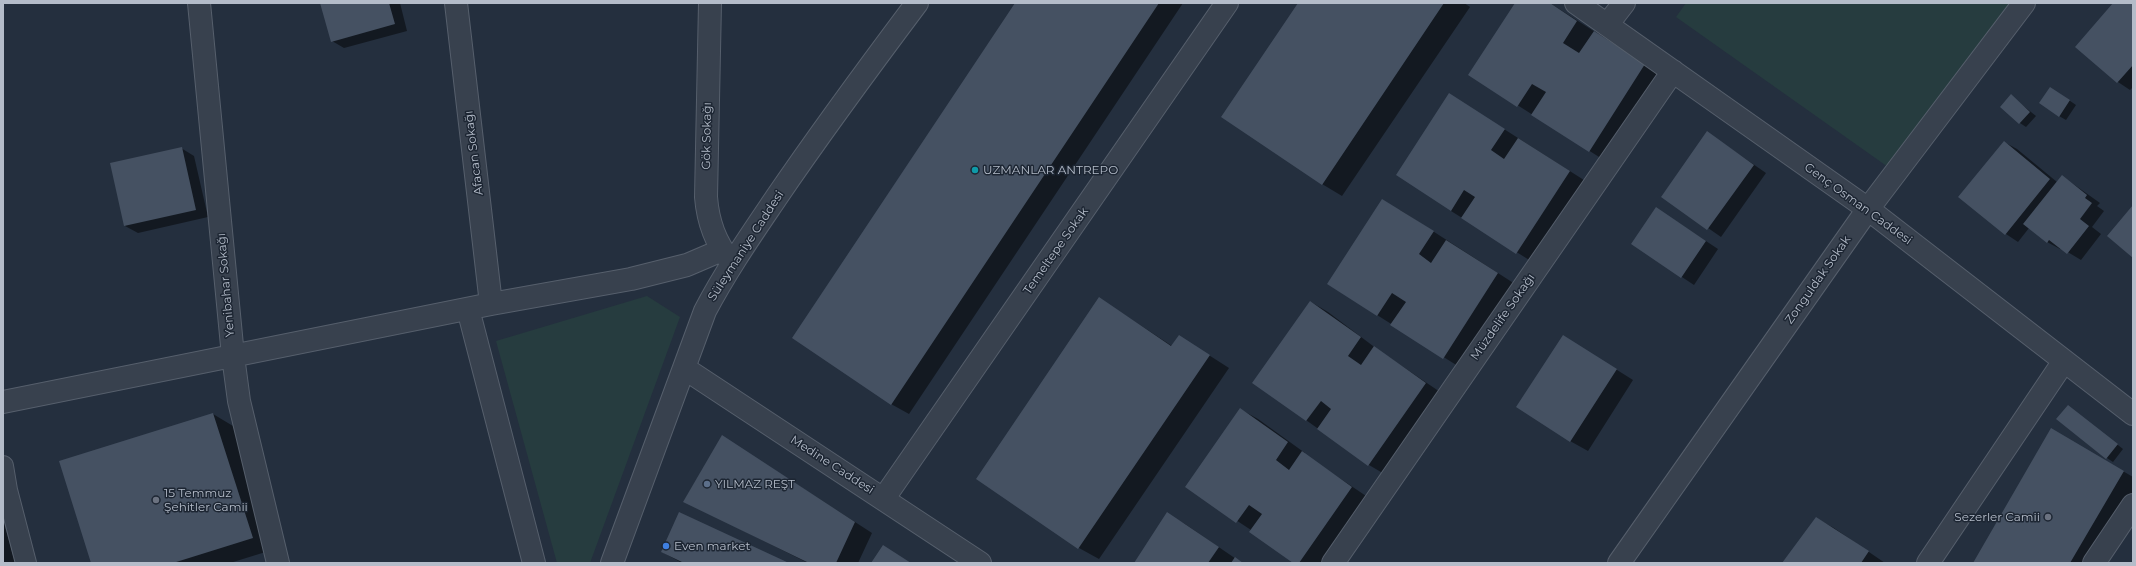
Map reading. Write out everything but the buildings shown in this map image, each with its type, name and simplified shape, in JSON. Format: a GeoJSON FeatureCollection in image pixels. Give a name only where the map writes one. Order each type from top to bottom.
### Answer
{"type":"FeatureCollection","features":[{"type":"Feature","properties":{"kind":"street","name":"Yenibahar Sokağı"},"geometry":{"type":"LineString","coordinates":[[200,3],[233,356],[239,401],[278,563]]}},
{"type":"Feature","properties":{"kind":"street","name":"Afacan Sokağı"},"geometry":{"type":"LineString","coordinates":[[456,3],[491,304]]}},
{"type":"Feature","properties":{"kind":"street","name":"Gök Sokağı"},"geometry":{"type":"LineString","coordinates":[[710,3],[706,197],[708,216],[727,257]]}},
{"type":"Feature","properties":{"kind":"street","name":"Süleymaniye Caddesi"},"geometry":{"type":"LineString","coordinates":[[612,563],[705,311],[727,257],[917,3]]}},
{"type":"Feature","properties":{"kind":"street","name":"Temeltepe Sokak"},"geometry":{"type":"LineString","coordinates":[[884,498],[1227,3]]}},
{"type":"Feature","properties":{"kind":"street","name":"Genç Osman Caddesi"},"geometry":{"type":"LineString","coordinates":[[1576,3],[1868,209],[2133,414]]}},
{"type":"Feature","properties":{"kind":"street"},"geometry":{"type":"LineString","coordinates":[[1607,25],[1624,3]]}},
{"type":"Feature","properties":{"kind":"street","name":"Zonguldak Sokak"},"geometry":{"type":"LineString","coordinates":[[1619,563],[1868,209],[2024,3]]}},
{"type":"Feature","properties":{"kind":"street","name":"Müzdelife Sokağı"},"geometry":{"type":"LineString","coordinates":[[1333,563],[1673,71]]}},
{"type":"Feature","properties":{"kind":"street"},"geometry":{"type":"LineString","coordinates":[[3,402],[491,304],[631,279],[727,257]]}},
{"type":"Feature","properties":{"kind":"street"},"geometry":{"type":"LineString","coordinates":[[468,309],[534,563]]}},
{"type":"Feature","properties":{"kind":"street"},"geometry":{"type":"LineString","coordinates":[[1928,563],[2064,361]]}},
{"type":"Feature","properties":{"kind":"street","name":"Medine Caddesi"},"geometry":{"type":"LineString","coordinates":[[684,368],[884,498],[980,563]]}},
{"type":"Feature","properties":{"kind":"street"},"geometry":{"type":"LineString","coordinates":[[2094,563],[2133,505]]}},
{"type":"Feature","properties":{"kind":"lane"},"geometry":{"type":"LineString","coordinates":[[3,466],[7,490],[26,563]]}},
{"type":"Feature","properties":{"kind":"green space"},"geometry":{"type":"Polygon","coordinates":[[[1686,3],[2013,3],[1888,167],[1676,17],[1686,3]]]}},
{"type":"Feature","properties":{"kind":"green space"},"geometry":{"type":"Polygon","coordinates":[[[647,296],[680,317],[590,563],[557,563],[496,341],[647,296]]]}},
{"type":"Feature","properties":{"kind":"place","name":"UZMANLAR ANTREPO"},"geometry":{"type":"Point","coordinates":[975,170]}},
{"type":"Feature","properties":{"kind":"place","name":"YILMAZ REŞT"},"geometry":{"type":"Point","coordinates":[707,484]}},
{"type":"Feature","properties":{"kind":"place","name":"15 Temmuz Şehitler Camii"},"geometry":{"type":"Point","coordinates":[156,500]}},
{"type":"Feature","properties":{"kind":"place","name":"Sezerler Camii"},"geometry":{"type":"Point","coordinates":[2048,517]}},
{"type":"Feature","properties":{"kind":"place","name":"Even market"},"geometry":{"type":"Point","coordinates":[666,546]}}]}
